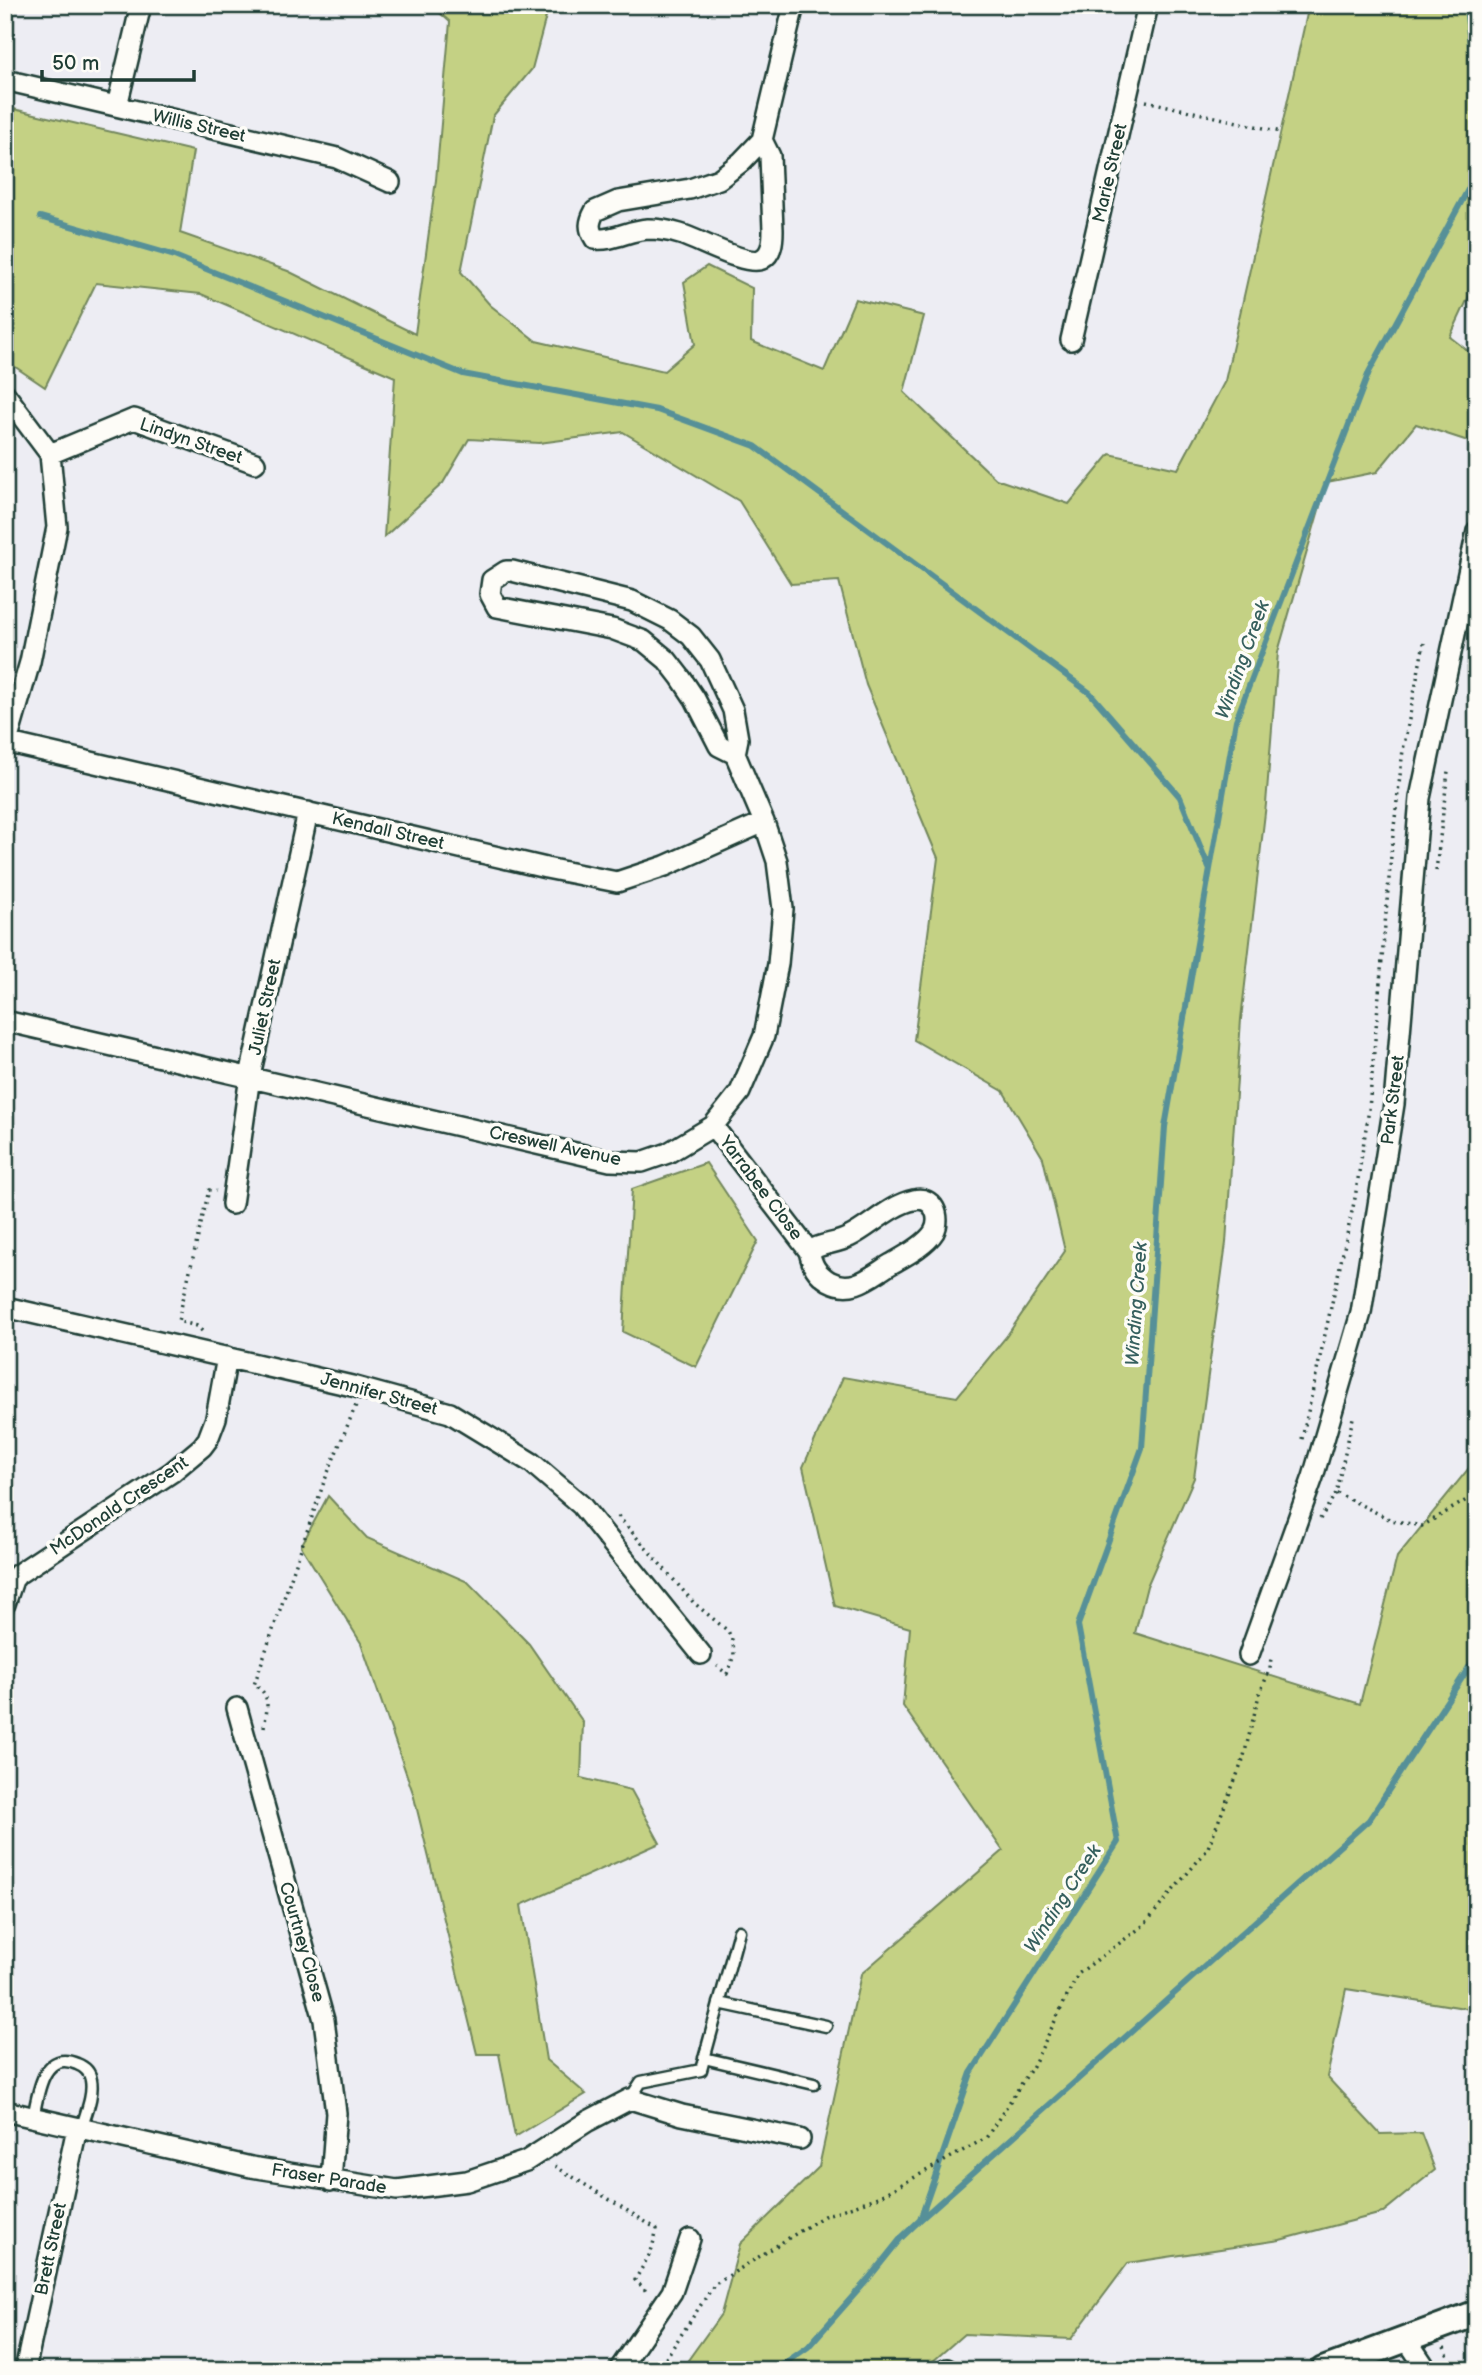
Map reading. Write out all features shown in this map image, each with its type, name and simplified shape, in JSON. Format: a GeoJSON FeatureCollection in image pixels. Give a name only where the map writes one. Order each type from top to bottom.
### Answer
{"type":"FeatureCollection","features":[{"type":"Feature","properties":{"kind":"street"},"geometry":{"type":"LineString","coordinates":[[117,106],[141,5]]}},
{"type":"Feature","properties":{"kind":"street"},"geometry":{"type":"LineString","coordinates":[[762,140],[770,156],[773,243],[768,254],[761,260],[748,261],[706,243],[661,230],[648,229],[605,240],[595,239],[589,230],[590,219],[595,211],[618,201],[690,189],[719,179],[741,162],[762,140],[794,5]]}},
{"type":"Feature","properties":{"kind":"street","name":"Marie Street"},"geometry":{"type":"LineString","coordinates":[[1071,340],[1148,5]]}},
{"type":"Feature","properties":{"kind":"street","name":"Willis Street"},"geometry":{"type":"LineString","coordinates":[[5,80],[337,158],[390,182]]}},
{"type":"Feature","properties":{"kind":"street"},"geometry":{"type":"LineString","coordinates":[[5,394],[50,454],[57,527],[30,662],[6,742]]}},
{"type":"Feature","properties":{"kind":"street","name":"Lindyn Street"},"geometry":{"type":"LineString","coordinates":[[50,454],[134,419],[256,463]]}},
{"type":"Feature","properties":{"kind":"street","name":"Park Street"},"geometry":{"type":"LineString","coordinates":[[1250,1655],[1305,1500],[1361,1313],[1394,1104],[1420,798],[1477,531]]}},
{"type":"Feature","properties":{"kind":"street","name":"Creswell Avenue"},"geometry":{"type":"LineString","coordinates":[[5,1021],[610,1161],[642,1162],[668,1153],[713,1126],[740,1092],[764,1036],[778,964],[783,909],[777,861],[764,822],[735,754],[738,739],[733,710],[710,660],[691,636],[670,620],[632,601],[512,571],[506,571],[492,580],[490,594],[497,607],[612,629],[644,641],[667,660],[681,678],[719,746],[735,754]]}},
{"type":"Feature","properties":{"kind":"street","name":"Kendall Street"},"geometry":{"type":"LineString","coordinates":[[6,742],[546,868],[617,882],[665,866],[764,822]]}},
{"type":"Feature","properties":{"kind":"street","name":"Juliet Street"},"geometry":{"type":"LineString","coordinates":[[232,1204],[250,1076],[308,813]]}},
{"type":"Feature","properties":{"kind":"street","name":"Yarrabee Close"},"geometry":{"type":"LineString","coordinates":[[713,1126],[809,1251],[813,1266],[821,1275],[841,1287],[852,1286],[906,1255],[933,1232],[937,1214],[929,1202],[912,1200],[849,1237],[809,1251]]}},
{"type":"Feature","properties":{"kind":"street","name":"Jennifer Street"},"geometry":{"type":"LineString","coordinates":[[5,1307],[362,1389],[450,1413],[532,1463],[581,1505],[701,1654]]}},
{"type":"Feature","properties":{"kind":"street","name":"McDonald Crescent"},"geometry":{"type":"LineString","coordinates":[[7,1593],[13,1580],[30,1565],[172,1472],[202,1447],[216,1418],[227,1357]]}},
{"type":"Feature","properties":{"kind":"street","name":"Courtney Close"},"geometry":{"type":"LineString","coordinates":[[237,1708],[324,2020],[336,2113],[331,2181]]}},
{"type":"Feature","properties":{"kind":"street"},"geometry":{"type":"LineString","coordinates":[[630,2099],[682,2115],[800,2139]]}},
{"type":"Feature","properties":{"kind":"street","name":"Fraser Parade"},"geometry":{"type":"LineString","coordinates":[[5,2111],[251,2167],[397,2190],[467,2181],[526,2161],[588,2121],[630,2099]]}},
{"type":"Feature","properties":{"kind":"street","name":"Brett Street"},"geometry":{"type":"LineString","coordinates":[[25,2370],[79,2129]]}},
{"type":"Feature","properties":{"kind":"street"},"geometry":{"type":"LineString","coordinates":[[619,2370],[672,2292],[690,2239]]}},
{"type":"Feature","properties":{"kind":"street"},"geometry":{"type":"LineString","coordinates":[[1323,2370],[1477,2313]]}},
{"type":"Feature","properties":{"kind":"street"},"geometry":{"type":"LineString","coordinates":[[1407,2340],[1427,2370]]}},
{"type":"Feature","properties":{"kind":"lane"},"geometry":{"type":"LineString","coordinates":[[630,2099],[641,2082],[701,2070],[739,1931]]}},
{"type":"Feature","properties":{"kind":"lane"},"geometry":{"type":"LineString","coordinates":[[719,2003],[826,2026]]}},
{"type":"Feature","properties":{"kind":"lane"},"geometry":{"type":"LineString","coordinates":[[704,2057],[814,2084]]}},
{"type":"Feature","properties":{"kind":"lane"},"geometry":{"type":"LineString","coordinates":[[33,2118],[45,2071],[54,2064],[76,2063],[86,2070],[91,2080],[91,2093],[79,2129]]}},
{"type":"Feature","properties":{"kind":"path"},"geometry":{"type":"LineString","coordinates":[[1127,97],[1281,132]]}},
{"type":"Feature","properties":{"kind":"path"},"geometry":{"type":"LineString","coordinates":[[1300,1445],[1357,1185],[1369,1109],[1403,750],[1424,643]]}},
{"type":"Feature","properties":{"kind":"path"},"geometry":{"type":"LineString","coordinates":[[206,1335],[197,1326],[178,1321],[209,1190]]}},
{"type":"Feature","properties":{"kind":"path"},"geometry":{"type":"LineString","coordinates":[[263,1738],[268,1702],[260,1688],[254,1685],[324,1482],[362,1389]]}},
{"type":"Feature","properties":{"kind":"path"},"geometry":{"type":"LineString","coordinates":[[1336,1493],[1391,1520],[1422,1526],[1477,1494]]}},
{"type":"Feature","properties":{"kind":"path"},"geometry":{"type":"LineString","coordinates":[[1305,1500],[1328,1506]]}},
{"type":"Feature","properties":{"kind":"path"},"geometry":{"type":"LineString","coordinates":[[658,2370],[714,2285],[824,2216],[880,2197],[986,2137],[1032,2066],[1078,1974],[1144,1925],[1207,1850],[1242,1760],[1259,1695],[1270,1669]]}},
{"type":"Feature","properties":{"kind":"path"},"geometry":{"type":"LineString","coordinates":[[545,2149],[560,2171],[657,2229],[651,2252],[635,2280],[644,2288],[648,2299]]}},
{"type":"Feature","properties":{"kind":"green space"},"geometry":{"type":"Polygon","coordinates":[[[431,5],[549,5],[532,69],[493,116],[461,272],[490,305],[536,341],[664,371],[695,344],[684,282],[707,266],[752,288],[751,341],[824,371],[855,299],[924,316],[904,392],[996,479],[1069,504],[1110,454],[1178,469],[1225,381],[1309,5],[1477,5],[1477,279],[1450,337],[1477,358],[1477,433],[1471,442],[1416,424],[1377,472],[1327,482],[1278,652],[1266,804],[1241,1019],[1226,1243],[1194,1478],[1147,1586],[1135,1633],[1360,1704],[1397,1557],[1477,1458],[1477,2010],[1346,1989],[1327,2077],[1380,2134],[1421,2133],[1435,2170],[1382,2213],[1280,2240],[1128,2263],[1071,2339],[964,2334],[923,2370],[681,2370],[721,2314],[740,2244],[819,2167],[861,1974],[1003,1851],[903,1706],[910,1628],[835,1606],[803,1467],[843,1377],[957,1397],[1006,1337],[1065,1251],[1043,1158],[1003,1091],[914,1040],[938,858],[866,685],[839,581],[791,584],[739,501],[623,432],[539,443],[469,439],[443,483],[384,537],[395,377],[201,294],[96,283],[45,387],[5,360],[5,107],[193,151],[180,233],[288,271],[415,334],[436,180],[450,22],[431,5]]]}},
{"type":"Feature","properties":{"kind":"green space"},"geometry":{"type":"Polygon","coordinates":[[[706,1163],[758,1241],[696,1367],[623,1332],[632,1189],[706,1163]]]}},
{"type":"Feature","properties":{"kind":"green space"},"geometry":{"type":"Polygon","coordinates":[[[328,1496],[367,1538],[468,1582],[529,1644],[583,1722],[581,1778],[631,1790],[660,1843],[521,1905],[546,2060],[586,2094],[515,2137],[499,2054],[477,2054],[413,1793],[361,1643],[301,1546],[328,1496]]]}},
{"type":"Feature","properties":{"kind":"waterway","name":"Winding Creek"},"geometry":{"type":"LineString","coordinates":[[1466,5],[1477,113]]}},
{"type":"Feature","properties":{"kind":"waterway","name":"Winding Creek"},"geometry":{"type":"LineString","coordinates":[[920,2220],[971,2073],[1118,1842],[1078,1625],[1142,1448],[1165,1127],[1236,720],[1369,372],[1477,173]]}},
{"type":"Feature","properties":{"kind":"waterway"},"geometry":{"type":"LineString","coordinates":[[40,217],[172,255],[463,374],[657,410],[755,446],[1090,693],[1180,797],[1209,868]]}},
{"type":"Feature","properties":{"kind":"waterway"},"geometry":{"type":"LineString","coordinates":[[775,2370],[808,2347],[901,2238],[920,2220],[1369,1820],[1477,1655]]}}]}
